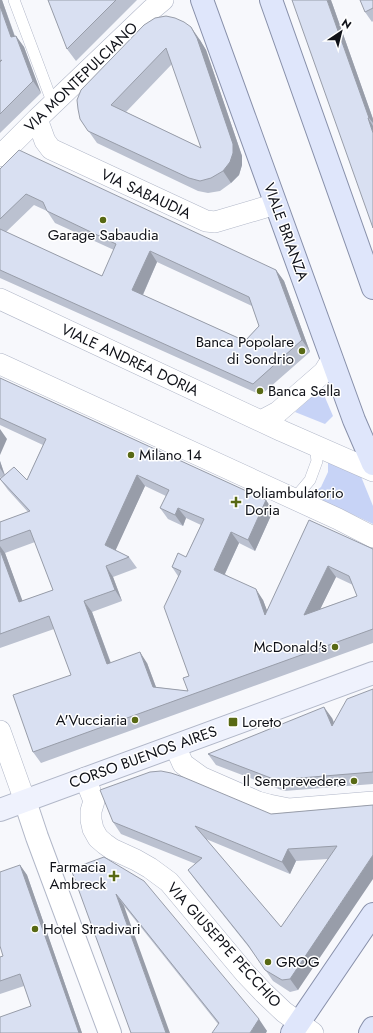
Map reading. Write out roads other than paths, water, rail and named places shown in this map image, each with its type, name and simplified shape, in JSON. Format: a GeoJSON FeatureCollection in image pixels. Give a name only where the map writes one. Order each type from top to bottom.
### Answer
{"type":"FeatureCollection","features":[{"type":"Feature","properties":{"kind":"main road","name":"VIALE BRIANZA"},"geometry":{"type":"LineString","coordinates":[[202,0],[332,359],[364,423],[373,464]]}},
{"type":"Feature","properties":{"kind":"main road"},"geometry":{"type":"LineString","coordinates":[[271,0],[373,288]]}},
{"type":"Feature","properties":{"kind":"main road","name":"CORSO BUENOS AIRES"},"geometry":{"type":"LineString","coordinates":[[0,810],[373,673]]}},
{"type":"Feature","properties":{"kind":"main road"},"geometry":{"type":"LineString","coordinates":[[301,1030],[373,914]]}},
{"type":"Feature","properties":{"kind":"main road"},"geometry":{"type":"LineString","coordinates":[[370,1033],[373,1028]]}},
{"type":"Feature","properties":{"kind":"street","name":"VIA MONTEPULCIANO"},"geometry":{"type":"LineString","coordinates":[[0,156],[163,0]]}},
{"type":"Feature","properties":{"kind":"street","name":"VIA SABAUDIA"},"geometry":{"type":"LineString","coordinates":[[37,119],[45,141],[51,149],[206,221],[215,222],[276,204]]}},
{"type":"Feature","properties":{"kind":"street","name":"VIALE ANDREA DORIA"},"geometry":{"type":"LineString","coordinates":[[0,299],[315,446],[373,471]]}},
{"type":"Feature","properties":{"kind":"street"},"geometry":{"type":"LineString","coordinates":[[261,421],[278,412],[313,382],[324,372],[332,359]]}},
{"type":"Feature","properties":{"kind":"street"},"geometry":{"type":"LineString","coordinates":[[0,364],[338,519],[373,537]]}},
{"type":"Feature","properties":{"kind":"street"},"geometry":{"type":"LineString","coordinates":[[0,731],[37,837],[110,1033]]}},
{"type":"Feature","properties":{"kind":"street"},"geometry":{"type":"LineString","coordinates":[[175,746],[183,764],[201,777],[251,799],[269,805],[289,809],[373,802]]}},
{"type":"Feature","properties":{"kind":"street","name":"VIA GIUSEPPE PECCHIO"},"geometry":{"type":"LineString","coordinates":[[85,778],[94,801],[90,817],[93,829],[101,841],[150,868],[170,882],[261,990],[301,1030]]}},
{"type":"Feature","properties":{"kind":"lane"},"geometry":{"type":"LineString","coordinates":[[14,0],[53,104]]}},
{"type":"Feature","properties":{"kind":"lane"},"geometry":{"type":"LineString","coordinates":[[294,499],[310,480],[317,461],[315,446]]}},
{"type":"Feature","properties":{"kind":"place","name":"Garage Sabaudia"},"geometry":{"type":"Point","coordinates":[103,220]}},
{"type":"Feature","properties":{"kind":"place","name":"Banca Popolare di Sondrio"},"geometry":{"type":"Point","coordinates":[302,351]}},
{"type":"Feature","properties":{"kind":"place","name":"Banca Sella"},"geometry":{"type":"Point","coordinates":[260,391]}},
{"type":"Feature","properties":{"kind":"place","name":"Milano 14"},"geometry":{"type":"Point","coordinates":[131,455]}},
{"type":"Feature","properties":{"kind":"place","name":"Poliambulatorio Doria"},"geometry":{"type":"Point","coordinates":[236,502]}},
{"type":"Feature","properties":{"kind":"place","name":"McDonald's"},"geometry":{"type":"Point","coordinates":[335,647]}},
{"type":"Feature","properties":{"kind":"place","name":"A'Vucciaria"},"geometry":{"type":"Point","coordinates":[135,720]}},
{"type":"Feature","properties":{"kind":"place","name":"Loreto"},"geometry":{"type":"Point","coordinates":[233,722]}},
{"type":"Feature","properties":{"kind":"place","name":"Il Semprevedere"},"geometry":{"type":"Point","coordinates":[354,781]}},
{"type":"Feature","properties":{"kind":"place","name":"Farmacia Ambreck"},"geometry":{"type":"Point","coordinates":[114,876]}},
{"type":"Feature","properties":{"kind":"place","name":"Hotel Stradivari"},"geometry":{"type":"Point","coordinates":[35,929]}},
{"type":"Feature","properties":{"kind":"place","name":"GROG"},"geometry":{"type":"Point","coordinates":[268,962]}}]}
